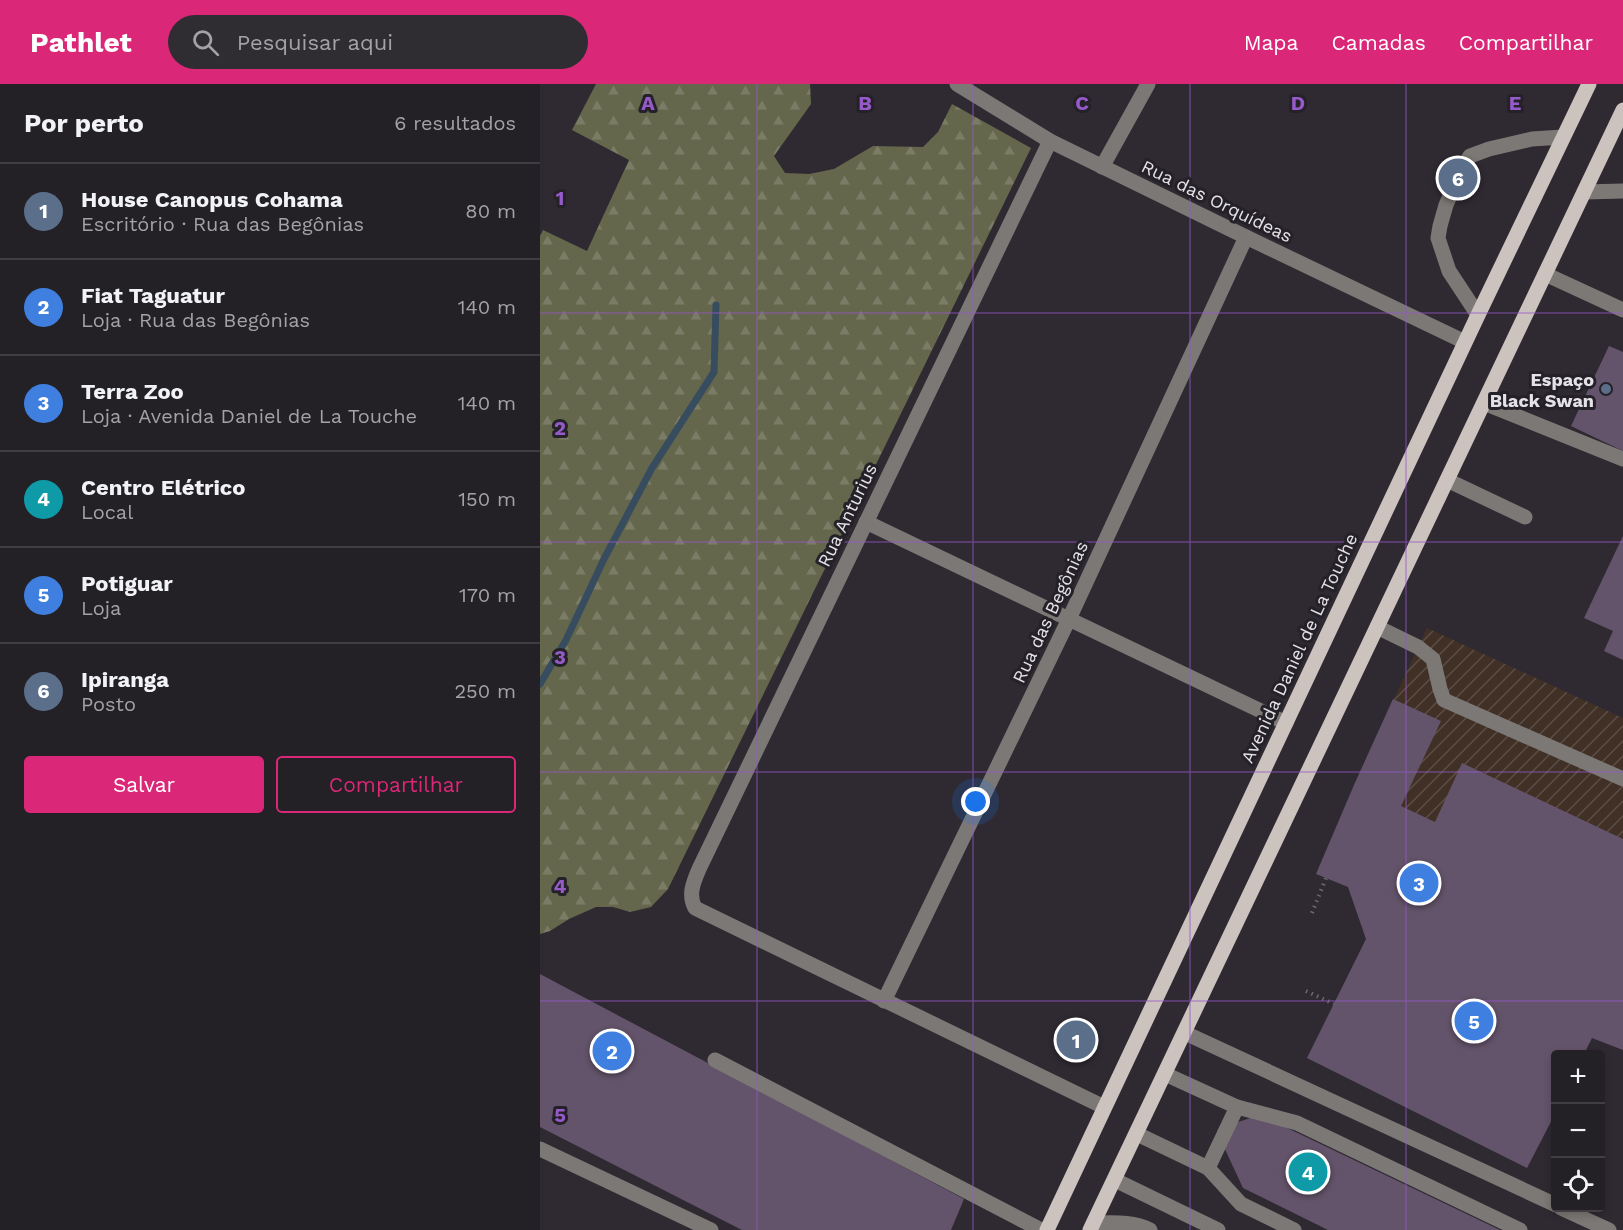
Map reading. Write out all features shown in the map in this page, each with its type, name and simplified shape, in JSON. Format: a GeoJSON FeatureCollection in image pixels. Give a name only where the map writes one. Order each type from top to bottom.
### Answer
{"type":"FeatureCollection","features":[{"type":"Feature","properties":{"kind":"main road","name":"Avenida Daniel de La Touche"},"geometry":{"type":"LineString","coordinates":[[1047,1230],[1588,84]]}},
{"type":"Feature","properties":{"kind":"main road"},"geometry":{"type":"LineString","coordinates":[[1092,1227],[1621,113]]}},
{"type":"Feature","properties":{"kind":"street"},"geometry":{"type":"LineString","coordinates":[[1102,167],[1148,84]]}},
{"type":"Feature","properties":{"kind":"street","name":"Rua das Orquídeas"},"geometry":{"type":"LineString","coordinates":[[966,86],[1050,141],[1465,342]]}},
{"type":"Feature","properties":{"kind":"street"},"geometry":{"type":"LineString","coordinates":[[1621,113],[1623,133]]}},
{"type":"Feature","properties":{"kind":"street"},"geometry":{"type":"LineString","coordinates":[[1478,315],[1449,271],[1438,238],[1446,205],[1462,169],[1470,156],[1489,149],[1532,139],[1563,137]]}},
{"type":"Feature","properties":{"kind":"street","name":"Rua Anturius"},"geometry":{"type":"LineString","coordinates":[[884,1001],[695,908],[691,902],[691,893],[693,883],[1050,141]]}},
{"type":"Feature","properties":{"kind":"street"},"geometry":{"type":"LineString","coordinates":[[1584,192],[1623,191]]}},
{"type":"Feature","properties":{"kind":"street","name":"Rua das Begônias"},"geometry":{"type":"LineString","coordinates":[[884,1001],[1069,619],[1246,237]]}},
{"type":"Feature","properties":{"kind":"street"},"geometry":{"type":"LineString","coordinates":[[1545,274],[1623,310]]}},
{"type":"Feature","properties":{"kind":"street"},"geometry":{"type":"LineString","coordinates":[[1484,403],[1623,459]]}},
{"type":"Feature","properties":{"kind":"street"},"geometry":{"type":"LineString","coordinates":[[1447,480],[1525,518]]}},
{"type":"Feature","properties":{"kind":"street"},"geometry":{"type":"LineString","coordinates":[[866,522],[1286,723]]}},
{"type":"Feature","properties":{"kind":"street"},"geometry":{"type":"LineString","coordinates":[[1377,627],[1418,647],[1433,659],[1444,700],[1623,779]]}},
{"type":"Feature","properties":{"kind":"street"},"geometry":{"type":"LineString","coordinates":[[884,1001],[1104,1107]]}},
{"type":"Feature","properties":{"kind":"street"},"geometry":{"type":"LineString","coordinates":[[1185,1033],[1551,1203]]}},
{"type":"Feature","properties":{"kind":"street"},"geometry":{"type":"LineString","coordinates":[[715,1060],[1041,1230]]}},
{"type":"Feature","properties":{"kind":"street"},"geometry":{"type":"LineString","coordinates":[[1165,1074],[1237,1107],[1298,1124],[1520,1230]]}},
{"type":"Feature","properties":{"kind":"street"},"geometry":{"type":"LineString","coordinates":[[1208,1168],[1237,1107]]}},
{"type":"Feature","properties":{"kind":"street"},"geometry":{"type":"LineString","coordinates":[[1137,1134],[1208,1168],[1241,1204],[1294,1230]]}},
{"type":"Feature","properties":{"kind":"street"},"geometry":{"type":"LineString","coordinates":[[540,1149],[711,1230]]}},
{"type":"Feature","properties":{"kind":"street"},"geometry":{"type":"LineString","coordinates":[[1115,1180],[1218,1230]]}},
{"type":"Feature","properties":{"kind":"street"},"geometry":{"type":"LineString","coordinates":[[1571,1212],[1609,1230]]}},
{"type":"Feature","properties":{"kind":"street"},"geometry":{"type":"LineString","coordinates":[[1092,1227],[1129,1223],[1149,1230]]}},
{"type":"Feature","properties":{"kind":"path"},"geometry":{"type":"LineString","coordinates":[[1312,913],[1326,878]]}},
{"type":"Feature","properties":{"kind":"path"},"geometry":{"type":"LineString","coordinates":[[1306,992],[1334,1004]]}},
{"type":"Feature","properties":{"kind":"shaded area"},"geometry":{"type":"Polygon","coordinates":[[[1427,628],[1623,718],[1623,908],[1354,785],[1427,628]]]}},
{"type":"Feature","properties":{"kind":"green space"},"geometry":{"type":"Polygon","coordinates":[[[596,84],[810,84],[811,104],[774,156],[785,173],[809,174],[834,169],[873,146],[923,147],[938,132],[952,104],[1031,148],[668,889],[651,907],[630,912],[613,907],[596,907],[540,934],[540,236],[543,230],[587,251],[629,160],[572,130],[596,84]]]}},
{"type":"Feature","properties":{"kind":"building","name":"Espaço Black Swan"},"geometry":{"type":"Polygon","coordinates":[[[1609,346],[1623,352],[1623,451],[1571,426],[1609,346]]]}},
{"type":"Feature","properties":{"kind":"building"},"geometry":{"type":"Polygon","coordinates":[[[1623,536],[1623,660],[1604,651],[1613,631],[1584,618],[1623,536]]]}},
{"type":"Feature","properties":{"kind":"building"},"geometry":{"type":"Polygon","coordinates":[[[1393,699],[1441,721],[1401,806],[1435,822],[1462,763],[1623,839],[1623,1050],[1592,1038],[1586,1050],[1551,1050],[1551,1122],[1527,1168],[1307,1058],[1366,939],[1348,887],[1316,874],[1393,699]]]}},
{"type":"Feature","properties":{"kind":"building"},"geometry":{"type":"Polygon","coordinates":[[[540,974],[964,1199],[951,1230],[742,1230],[540,1127],[540,974]]]}},
{"type":"Feature","properties":{"kind":"building"},"geometry":{"type":"Polygon","coordinates":[[[1260,1115],[1500,1230],[1328,1230],[1243,1188],[1217,1132],[1219,1128],[1260,1115]]]}},
{"type":"Feature","properties":{"kind":"waterway"},"geometry":{"type":"LineString","coordinates":[[540,684],[566,640],[604,559],[652,468],[714,372],[716,305]]}},
{"type":"Feature","properties":{"kind":"place","name":"Ipiranga"},"geometry":{"type":"Point","coordinates":[1458,178]}},
{"type":"Feature","properties":{"kind":"place","name":"Espaço Black Swan"},"geometry":{"type":"Point","coordinates":[1606,389]}},
{"type":"Feature","properties":{"kind":"place","name":"Terra Zoo"},"geometry":{"type":"Point","coordinates":[1419,883]}},
{"type":"Feature","properties":{"kind":"place","name":"Potiguar"},"geometry":{"type":"Point","coordinates":[1474,1021]}},
{"type":"Feature","properties":{"kind":"place","name":"House Canopus Cohama"},"geometry":{"type":"Point","coordinates":[1076,1040]}},
{"type":"Feature","properties":{"kind":"place","name":"Fiat Taguatur"},"geometry":{"type":"Point","coordinates":[612,1051]}},
{"type":"Feature","properties":{"kind":"place","name":"Centro Elétrico"},"geometry":{"type":"Point","coordinates":[1308,1172]}}]}
